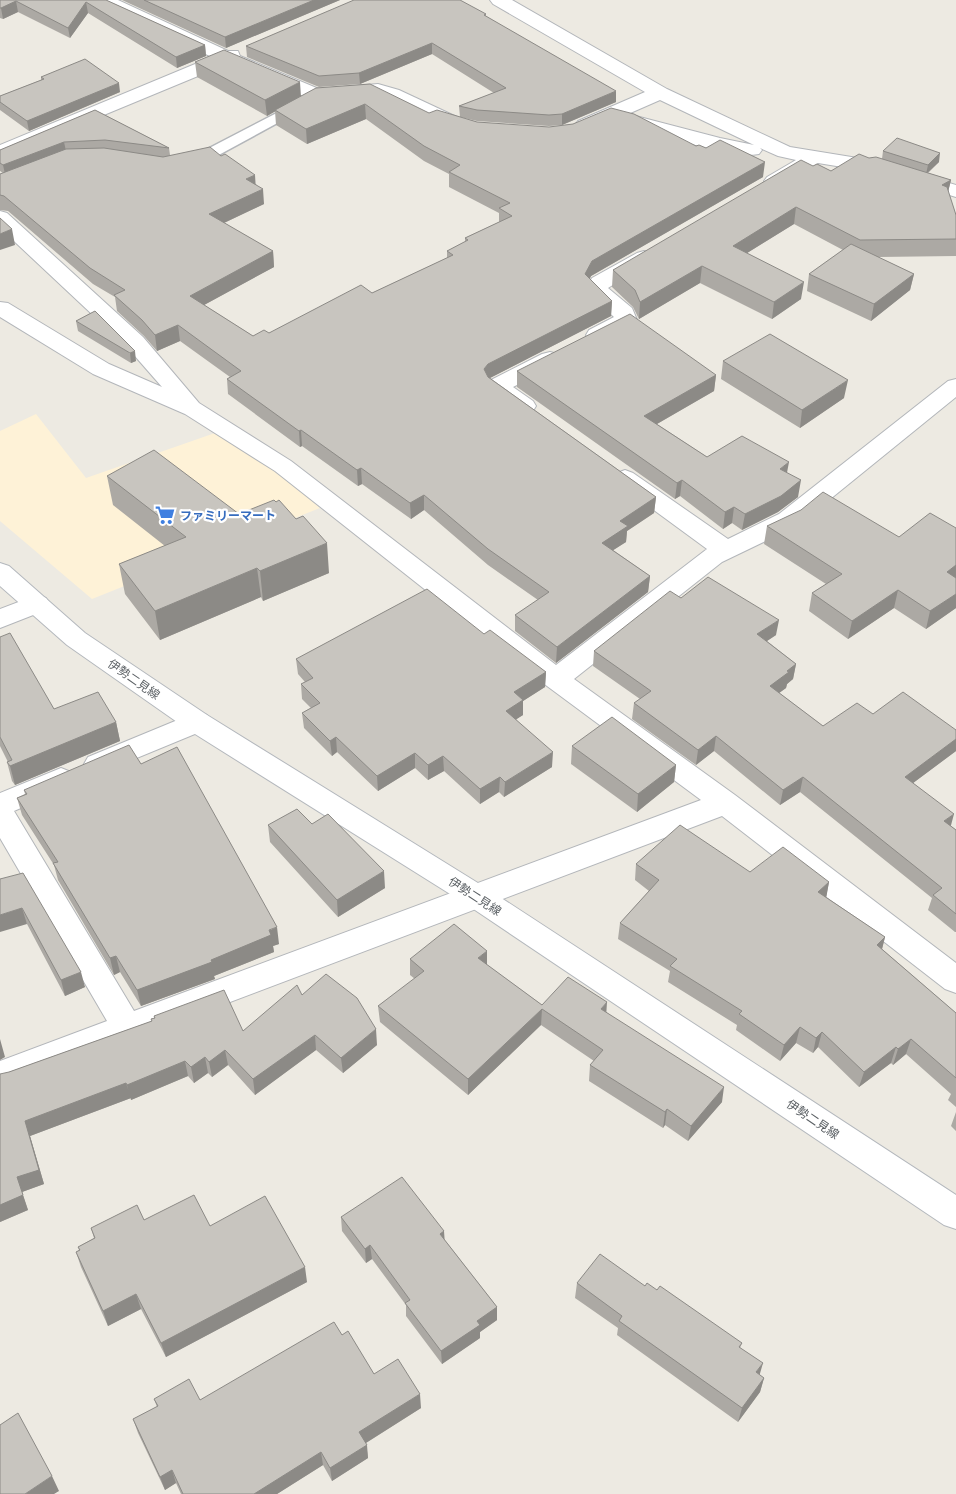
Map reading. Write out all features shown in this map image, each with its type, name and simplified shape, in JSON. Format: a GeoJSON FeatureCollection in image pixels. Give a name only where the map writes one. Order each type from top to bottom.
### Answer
{"type":"FeatureCollection","features":[{"type":"Feature","properties":{"kind":"street"},"geometry":{"type":"LineString","coordinates":[[104,0],[227,57],[317,95],[378,90],[392,94],[456,124],[486,130]]}},
{"type":"Feature","properties":{"kind":"street"},"geometry":{"type":"LineString","coordinates":[[500,0],[660,93],[785,152]]}},
{"type":"Feature","properties":{"kind":"street"},"geometry":{"type":"LineString","coordinates":[[0,152],[253,46]]}},
{"type":"Feature","properties":{"kind":"street"},"geometry":{"type":"LineString","coordinates":[[565,133],[660,93]]}},
{"type":"Feature","properties":{"kind":"street"},"geometry":{"type":"LineString","coordinates":[[610,115],[742,149],[785,152],[876,167],[956,191]]}},
{"type":"Feature","properties":{"kind":"street"},"geometry":{"type":"LineString","coordinates":[[754,193],[814,158]]}},
{"type":"Feature","properties":{"kind":"street"},"geometry":{"type":"LineString","coordinates":[[0,217],[135,342],[194,409]]}},
{"type":"Feature","properties":{"kind":"street"},"geometry":{"type":"LineString","coordinates":[[544,420],[497,386],[626,320],[624,313],[597,289],[600,283],[660,248]]}},
{"type":"Feature","properties":{"kind":"street"},"geometry":{"type":"LineString","coordinates":[[0,308],[101,369],[194,409],[283,466],[556,679],[725,803],[956,980]]}},
{"type":"Feature","properties":{"kind":"street"},"geometry":{"type":"LineString","coordinates":[[556,679],[713,556],[788,520],[956,386]]}},
{"type":"Feature","properties":{"kind":"street"},"geometry":{"type":"LineString","coordinates":[[607,465],[726,550]]}},
{"type":"Feature","properties":{"kind":"street","name":"伊勢二見線"},"geometry":{"type":"LineString","coordinates":[[0,572],[76,639],[197,722],[476,896],[956,1214]]}},
{"type":"Feature","properties":{"kind":"street"},"geometry":{"type":"LineString","coordinates":[[0,619],[37,604]]}},
{"type":"Feature","properties":{"kind":"street"},"geometry":{"type":"LineString","coordinates":[[0,805],[197,722]]}},
{"type":"Feature","properties":{"kind":"street"},"geometry":{"type":"LineString","coordinates":[[0,1076],[725,803]]}},
{"type":"Feature","properties":{"kind":"street"},"geometry":{"type":"LineString","coordinates":[[0,813],[127,1028]]}},
{"type":"Feature","properties":{"kind":"lane"},"geometry":{"type":"LineString","coordinates":[[173,164],[199,160],[317,95]]}},
{"type":"Feature","properties":{"kind":"shaded area"},"geometry":{"type":"Polygon","coordinates":[[[36,414],[86,478],[215,433],[277,470],[320,508],[92,599],[0,521],[0,431],[36,414]]]}},
{"type":"Feature","properties":{"kind":"building"},"geometry":{"type":"Polygon","coordinates":[[[0,0],[106,0],[205,45],[176,57],[86,2],[68,28],[16,1],[0,8],[0,0]]]}},
{"type":"Feature","properties":{"kind":"building"},"geometry":{"type":"Polygon","coordinates":[[[144,0],[314,0],[225,37],[144,0]]]}},
{"type":"Feature","properties":{"kind":"building"},"geometry":{"type":"Polygon","coordinates":[[[354,0],[460,0],[616,91],[562,114],[549,115],[477,110],[459,106],[506,88],[432,43],[359,73],[319,76],[246,46],[354,0]]]}},
{"type":"Feature","properties":{"kind":"building"},"geometry":{"type":"Polygon","coordinates":[[[224,50],[300,82],[265,100],[195,62],[224,50]]]}},
{"type":"Feature","properties":{"kind":"building"},"geometry":{"type":"Polygon","coordinates":[[[85,59],[119,83],[27,121],[0,102],[0,96],[44,79],[41,77],[85,59]]]}},
{"type":"Feature","properties":{"kind":"building"},"geometry":{"type":"Polygon","coordinates":[[[370,84],[429,113],[437,110],[477,122],[549,127],[573,124],[611,108],[634,114],[696,146],[699,145],[706,148],[720,140],[765,162],[592,261],[585,274],[612,301],[488,364],[484,369],[488,377],[656,497],[620,521],[628,526],[602,543],[650,576],[557,647],[515,615],[549,592],[488,549],[424,495],[410,503],[361,468],[357,470],[301,430],[299,431],[227,379],[241,371],[178,325],[155,335],[142,320],[114,295],[125,290],[90,268],[4,196],[0,195],[0,174],[66,149],[104,148],[163,157],[210,147],[221,156],[225,154],[255,175],[246,179],[263,189],[209,214],[273,251],[190,296],[253,336],[264,330],[269,333],[361,285],[372,293],[453,255],[447,251],[468,240],[465,238],[512,216],[499,208],[510,203],[449,172],[460,165],[424,146],[365,104],[306,129],[275,110],[316,88],[370,84]]]}},
{"type":"Feature","properties":{"kind":"building"},"geometry":{"type":"Polygon","coordinates":[[[95,110],[169,148],[105,140],[64,142],[3,165],[0,163],[0,150],[95,110]]]}},
{"type":"Feature","properties":{"kind":"building"},"geometry":{"type":"Polygon","coordinates":[[[897,138],[940,153],[928,165],[883,151],[897,138]]]}},
{"type":"Feature","properties":{"kind":"building"},"geometry":{"type":"Polygon","coordinates":[[[859,154],[869,158],[876,157],[951,180],[942,185],[947,187],[956,215],[956,239],[860,240],[796,207],[733,246],[804,282],[774,302],[702,266],[640,302],[635,290],[613,270],[801,160],[813,166],[817,164],[831,171],[859,154]]]}},
{"type":"Feature","properties":{"kind":"building"},"geometry":{"type":"Polygon","coordinates":[[[0,218],[12,229],[0,234],[0,218]]]}},
{"type":"Feature","properties":{"kind":"building"},"geometry":{"type":"Polygon","coordinates":[[[851,244],[914,274],[874,304],[809,274],[851,244]]]}},
{"type":"Feature","properties":{"kind":"building"},"geometry":{"type":"Polygon","coordinates":[[[95,311],[135,351],[130,353],[76,321],[95,311]]]}},
{"type":"Feature","properties":{"kind":"building"},"geometry":{"type":"Polygon","coordinates":[[[630,314],[716,375],[644,416],[707,457],[742,436],[789,462],[780,469],[801,480],[781,496],[745,514],[734,507],[725,512],[682,480],[677,483],[517,371],[630,314]]]}},
{"type":"Feature","properties":{"kind":"building"},"geometry":{"type":"Polygon","coordinates":[[[770,334],[848,380],[802,410],[723,361],[770,334]]]}},
{"type":"Feature","properties":{"kind":"building"},"geometry":{"type":"Polygon","coordinates":[[[154,450],[239,514],[274,500],[276,502],[279,500],[296,519],[303,516],[327,543],[260,571],[257,568],[155,611],[119,564],[186,537],[107,476],[154,450]]]}},
{"type":"Feature","properties":{"kind":"building"},"geometry":{"type":"Polygon","coordinates":[[[823,492],[899,537],[930,513],[956,528],[956,565],[947,572],[956,578],[956,594],[930,611],[898,590],[852,621],[812,593],[842,574],[767,526],[801,510],[823,492]]]}},
{"type":"Feature","properties":{"kind":"building"},"geometry":{"type":"Polygon","coordinates":[[[708,577],[779,620],[757,634],[796,664],[787,671],[789,672],[770,686],[823,726],[857,703],[873,714],[903,692],[956,730],[956,739],[905,777],[954,814],[944,821],[956,830],[956,914],[933,895],[942,888],[803,777],[783,790],[716,736],[698,750],[634,703],[651,691],[594,651],[670,591],[681,598],[708,577]]]}},
{"type":"Feature","properties":{"kind":"building"},"geometry":{"type":"Polygon","coordinates":[[[427,589],[484,634],[490,630],[546,672],[514,692],[523,700],[506,711],[553,752],[505,782],[500,777],[480,789],[443,756],[428,765],[415,753],[377,776],[336,737],[330,741],[302,713],[320,703],[301,684],[313,678],[296,659],[427,589]]]}},
{"type":"Feature","properties":{"kind":"building"},"geometry":{"type":"Polygon","coordinates":[[[10,633],[54,709],[98,692],[116,722],[10,766],[7,762],[12,760],[0,737],[0,637],[10,633]]]}},
{"type":"Feature","properties":{"kind":"building"},"geometry":{"type":"Polygon","coordinates":[[[612,717],[676,765],[638,794],[572,746],[612,717]]]}},
{"type":"Feature","properties":{"kind":"building"},"geometry":{"type":"Polygon","coordinates":[[[129,745],[141,764],[177,747],[277,927],[269,930],[271,935],[211,960],[212,962],[137,990],[116,956],[110,958],[53,863],[58,862],[17,798],[27,794],[24,790],[129,745]]]}},
{"type":"Feature","properties":{"kind":"building"},"geometry":{"type":"Polygon","coordinates":[[[297,809],[312,824],[328,814],[384,871],[337,900],[268,825],[297,809]]]}},
{"type":"Feature","properties":{"kind":"building"},"geometry":{"type":"Polygon","coordinates":[[[680,825],[750,872],[783,847],[829,882],[818,892],[885,937],[877,945],[956,1013],[956,1078],[911,1039],[898,1049],[896,1047],[864,1072],[822,1032],[816,1038],[800,1027],[784,1045],[739,1014],[742,1011],[670,966],[677,959],[620,923],[659,880],[636,864],[680,825]]]}},
{"type":"Feature","properties":{"kind":"building"},"geometry":{"type":"Polygon","coordinates":[[[23,873],[81,972],[61,980],[22,908],[0,915],[0,879],[23,873]]]}},
{"type":"Feature","properties":{"kind":"building"},"geometry":{"type":"Polygon","coordinates":[[[454,924],[487,951],[478,958],[542,1005],[568,977],[607,1002],[601,1009],[724,1087],[691,1126],[667,1109],[665,1112],[590,1065],[603,1050],[542,1009],[468,1079],[378,1006],[424,971],[410,959],[454,924]]]}},
{"type":"Feature","properties":{"kind":"building"},"geometry":{"type":"Polygon","coordinates":[[[326,974],[357,998],[376,1029],[341,1058],[315,1035],[253,1079],[225,1050],[209,1062],[205,1057],[191,1067],[185,1061],[127,1085],[126,1083],[25,1121],[39,1170],[17,1177],[23,1195],[0,1205],[0,1074],[152,1021],[151,1019],[155,1018],[154,1016],[224,990],[243,1031],[297,985],[302,995],[326,974]]]}},
{"type":"Feature","properties":{"kind":"building"},"geometry":{"type":"Polygon","coordinates":[[[402,1177],[444,1231],[440,1234],[497,1307],[477,1321],[480,1325],[441,1351],[405,1303],[410,1300],[370,1245],[365,1249],[341,1217],[402,1177]]]}},
{"type":"Feature","properties":{"kind":"building"},"geometry":{"type":"Polygon","coordinates":[[[194,1195],[210,1226],[265,1196],[305,1267],[161,1343],[136,1294],[103,1311],[76,1252],[80,1250],[78,1247],[95,1238],[91,1228],[137,1205],[144,1220],[194,1195]]]}},
{"type":"Feature","properties":{"kind":"building"},"geometry":{"type":"Polygon","coordinates":[[[600,1254],[645,1286],[647,1283],[657,1290],[660,1286],[742,1343],[739,1347],[763,1363],[756,1372],[764,1378],[742,1408],[619,1321],[622,1316],[577,1283],[600,1254]]]}},
{"type":"Feature","properties":{"kind":"building"},"geometry":{"type":"Polygon","coordinates":[[[334,1322],[342,1335],[348,1331],[374,1374],[398,1359],[420,1394],[359,1432],[367,1445],[330,1468],[321,1452],[254,1494],[183,1494],[172,1470],[160,1477],[133,1419],[158,1406],[154,1399],[189,1379],[200,1400],[334,1322]]]}},
{"type":"Feature","properties":{"kind":"building"},"geometry":{"type":"Polygon","coordinates":[[[18,1413],[52,1476],[25,1494],[0,1494],[0,1425],[18,1413]]]}},
{"type":"Feature","properties":{"kind":"place","name":"ファミリーマート"},"geometry":{"type":"Point","coordinates":[165,515]}}]}
